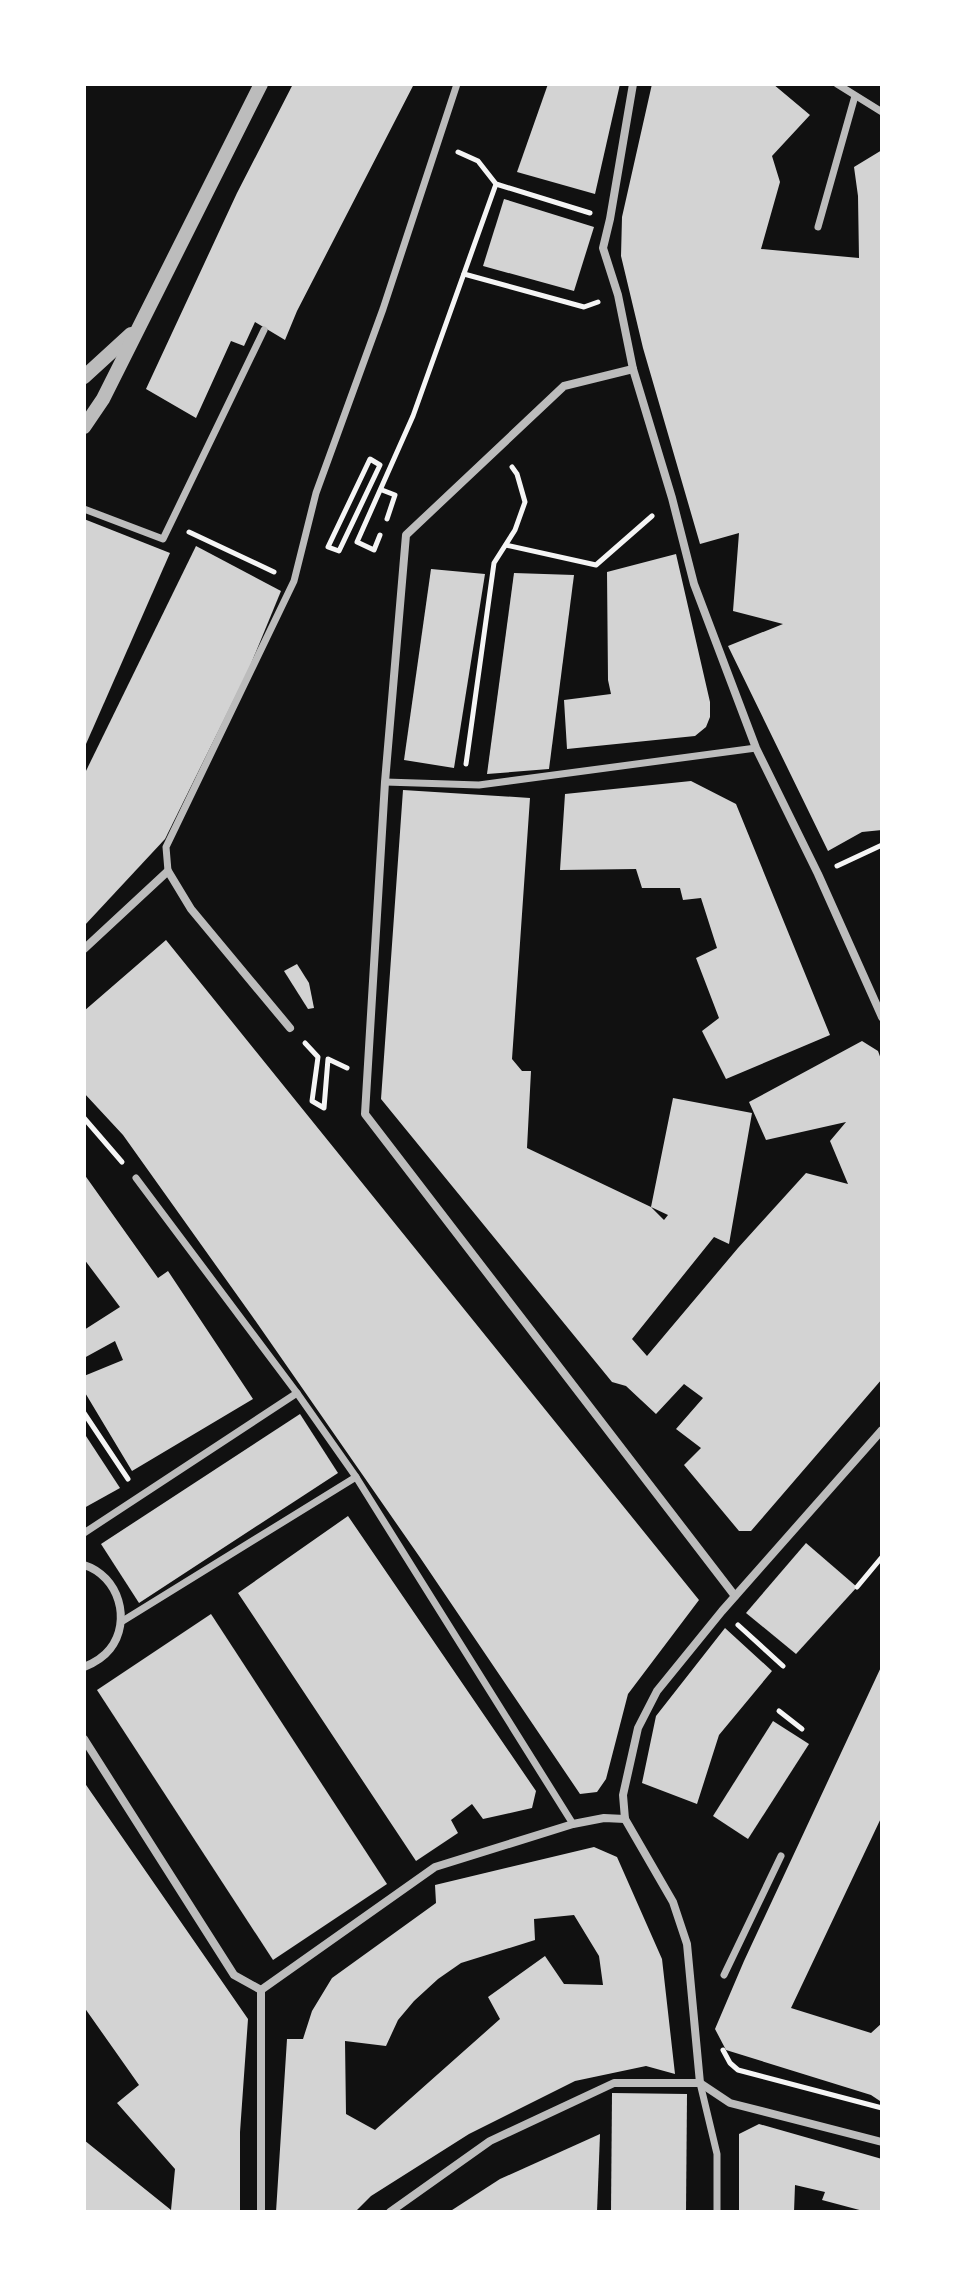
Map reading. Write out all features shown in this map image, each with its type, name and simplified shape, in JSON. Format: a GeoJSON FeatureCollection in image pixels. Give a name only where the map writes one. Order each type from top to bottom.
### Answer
{"type":"FeatureCollection","features":[{"type":"Feature","properties":{"kind":"street"},"geometry":{"type":"LineString","coordinates":[[84,427],[103,399],[261,84]]}},
{"type":"Feature","properties":{"kind":"street"},"geometry":{"type":"LineString","coordinates":[[290,1028],[191,909],[168,871],[166,847],[294,581],[316,493],[383,309],[457,84]]}},
{"type":"Feature","properties":{"kind":"street"},"geometry":{"type":"LineString","coordinates":[[633,84],[603,248],[618,295],[633,369],[694,584],[756,748],[818,874],[882,1017]]}},
{"type":"Feature","properties":{"kind":"street"},"geometry":{"type":"LineString","coordinates":[[837,84],[882,112]]}},
{"type":"Feature","properties":{"kind":"street"},"geometry":{"type":"LineString","coordinates":[[818,227],[855,96]]}},
{"type":"Feature","properties":{"kind":"street"},"geometry":{"type":"LineString","coordinates":[[84,377],[138,328]]}},
{"type":"Feature","properties":{"kind":"street"},"geometry":{"type":"LineString","coordinates":[[84,509],[163,539],[264,330]]}},
{"type":"Feature","properties":{"kind":"street"},"geometry":{"type":"LineString","coordinates":[[633,369],[564,386],[406,535],[385,782],[365,1114],[735,1596]]}},
{"type":"Feature","properties":{"kind":"street"},"geometry":{"type":"LineString","coordinates":[[385,782],[463,784],[527,780],[756,748]]}},
{"type":"Feature","properties":{"kind":"street"},"geometry":{"type":"LineString","coordinates":[[84,949],[168,871]]}},
{"type":"Feature","properties":{"kind":"street"},"geometry":{"type":"LineString","coordinates":[[136,1178],[356,1477],[573,1824]]}},
{"type":"Feature","properties":{"kind":"street"},"geometry":{"type":"LineString","coordinates":[[84,1533],[297,1393]]}},
{"type":"Feature","properties":{"kind":"street"},"geometry":{"type":"LineString","coordinates":[[717,2212],[717,2154],[700,2083],[687,1944],[673,1902],[625,1819],[623,1795],[638,1728],[657,1691],[722,1611],[882,1430]]}},
{"type":"Feature","properties":{"kind":"street"},"geometry":{"type":"LineString","coordinates":[[121,1622],[356,1477]]}},
{"type":"Feature","properties":{"kind":"street"},"geometry":{"type":"LineString","coordinates":[[84,1565],[104,1576],[114,1590],[120,1605],[121,1622],[109,1650],[84,1667]]}},
{"type":"Feature","properties":{"kind":"street"},"geometry":{"type":"LineString","coordinates":[[84,1739],[234,1975],[261,1990]]}},
{"type":"Feature","properties":{"kind":"street"},"geometry":{"type":"LineString","coordinates":[[261,1990],[435,1867],[573,1824],[604,1818],[625,1819]]}},
{"type":"Feature","properties":{"kind":"street"},"geometry":{"type":"LineString","coordinates":[[724,1975],[781,1856]]}},
{"type":"Feature","properties":{"kind":"street"},"geometry":{"type":"LineString","coordinates":[[261,1990],[261,2212]]}},
{"type":"Feature","properties":{"kind":"street"},"geometry":{"type":"LineString","coordinates":[[390,2212],[490,2141],[614,2083],[700,2083],[730,2103],[882,2142]]}},
{"type":"Feature","properties":{"kind":"path"},"geometry":{"type":"LineString","coordinates":[[438,144],[478,161],[496,184],[610,219]]}},
{"type":"Feature","properties":{"kind":"path"},"geometry":{"type":"LineString","coordinates":[[382,490],[395,495],[374,550],[357,542],[411,422],[496,184]]}},
{"type":"Feature","properties":{"kind":"path"},"geometry":{"type":"LineString","coordinates":[[464,274],[584,307],[618,295]]}},
{"type":"Feature","properties":{"kind":"path"},"geometry":{"type":"LineString","coordinates":[[463,784],[494,563],[515,530],[525,502],[517,474],[498,448]]}},
{"type":"Feature","properties":{"kind":"path"},"geometry":{"type":"LineString","coordinates":[[370,459],[380,465],[358,512],[339,551],[328,547],[370,459]]}},
{"type":"Feature","properties":{"kind":"path"},"geometry":{"type":"LineString","coordinates":[[506,545],[596,565],[672,498]]}},
{"type":"Feature","properties":{"kind":"path"},"geometry":{"type":"LineString","coordinates":[[340,503],[348,507]]}},
{"type":"Feature","properties":{"kind":"path"},"geometry":{"type":"LineString","coordinates":[[358,512],[369,517]]}},
{"type":"Feature","properties":{"kind":"path"},"geometry":{"type":"LineString","coordinates":[[170,523],[294,581]]}},
{"type":"Feature","properties":{"kind":"path"},"geometry":{"type":"LineString","coordinates":[[851,860],[882,845]]}},
{"type":"Feature","properties":{"kind":"path"},"geometry":{"type":"LineString","coordinates":[[290,1028],[318,1057],[312,1101],[324,1108],[328,1059],[350,1070]]}},
{"type":"Feature","properties":{"kind":"path"},"geometry":{"type":"LineString","coordinates":[[84,1118],[136,1178]]}},
{"type":"Feature","properties":{"kind":"path"},"geometry":{"type":"LineString","coordinates":[[84,1413],[123,1472]]}},
{"type":"Feature","properties":{"kind":"path"},"geometry":{"type":"LineString","coordinates":[[857,1587],[882,1557]]}},
{"type":"Feature","properties":{"kind":"path"},"geometry":{"type":"LineString","coordinates":[[722,1611],[783,1666]]}},
{"type":"Feature","properties":{"kind":"path"},"geometry":{"type":"LineString","coordinates":[[779,1711],[802,1729]]}},
{"type":"Feature","properties":{"kind":"path"},"geometry":{"type":"LineString","coordinates":[[721,2043],[730,2063],[738,2070],[882,2108]]}},
{"type":"Feature","properties":{"kind":"path"},"geometry":{"type":"LineString","coordinates":[[735,2078],[738,2070]]}},
{"type":"Feature","properties":{"kind":"building"},"geometry":{"type":"Polygon","coordinates":[[[293,84],[414,84],[285,340],[255,322],[244,346],[231,341],[196,418],[146,389],[237,193],[293,84]]]}},
{"type":"Feature","properties":{"kind":"building"},"geometry":{"type":"Polygon","coordinates":[[[548,84],[620,84],[595,194],[517,172],[548,84]]]}},
{"type":"Feature","properties":{"kind":"building"},"geometry":{"type":"Polygon","coordinates":[[[652,84],[773,84],[810,115],[772,156],[780,182],[761,249],[859,258],[858,196],[854,167],[882,150],[882,830],[862,832],[828,851],[728,646],[783,624],[733,611],[739,533],[700,544],[643,348],[621,256],[622,217],[652,84]]]}},
{"type":"Feature","properties":{"kind":"building"},"geometry":{"type":"Polygon","coordinates":[[[504,199],[594,227],[574,291],[483,266],[504,199]]]}},
{"type":"Feature","properties":{"kind":"building"},"geometry":{"type":"Polygon","coordinates":[[[84,519],[170,553],[86,744],[84,743],[84,519]]]}},
{"type":"Feature","properties":{"kind":"building"},"geometry":{"type":"Polygon","coordinates":[[[196,546],[281,591],[248,671],[165,839],[84,926],[84,775],[196,546]]]}},
{"type":"Feature","properties":{"kind":"building"},"geometry":{"type":"Polygon","coordinates":[[[676,554],[710,702],[706,727],[695,736],[567,749],[564,700],[611,694],[608,680],[607,572],[676,554]]]}},
{"type":"Feature","properties":{"kind":"building"},"geometry":{"type":"Polygon","coordinates":[[[431,569],[485,574],[454,768],[404,760],[431,569]]]}},
{"type":"Feature","properties":{"kind":"building"},"geometry":{"type":"Polygon","coordinates":[[[514,573],[574,575],[549,769],[487,774],[514,573]]]}},
{"type":"Feature","properties":{"kind":"building"},"geometry":{"type":"Polygon","coordinates":[[[691,781],[736,804],[830,1035],[726,1079],[702,1031],[719,1018],[696,958],[717,948],[701,898],[683,900],[680,888],[642,888],[636,869],[560,870],[565,794],[691,781]]]}},
{"type":"Feature","properties":{"kind":"building"},"geometry":{"type":"Polygon","coordinates":[[[403,790],[530,798],[512,1059],[522,1071],[531,1071],[527,1148],[651,1207],[673,1098],[752,1113],[729,1244],[714,1237],[632,1339],[647,1356],[806,1173],[848,1184],[830,1141],[846,1122],[766,1140],[749,1102],[862,1041],[878,1051],[882,1062],[882,1379],[751,1531],[739,1531],[684,1465],[701,1448],[676,1429],[703,1398],[684,1384],[656,1414],[626,1386],[612,1382],[381,1099],[403,790]],[[651,1207],[664,1220],[668,1215],[651,1207]]]}},
{"type":"Feature","properties":{"kind":"building"},"geometry":{"type":"Polygon","coordinates":[[[166,940],[699,1600],[628,1694],[606,1779],[597,1792],[580,1794],[252,1316],[123,1135],[84,1093],[84,1011],[166,940]]]}},
{"type":"Feature","properties":{"kind":"building"},"geometry":{"type":"Polygon","coordinates":[[[297,964],[309,983],[314,1008],[308,1009],[284,971],[297,964]]]}},
{"type":"Feature","properties":{"kind":"building"},"geometry":{"type":"Polygon","coordinates":[[[84,1174],[158,1278],[168,1271],[253,1399],[132,1471],[84,1391],[84,1376],[123,1360],[115,1341],[84,1358],[84,1330],[120,1307],[84,1259],[84,1174]]]}},
{"type":"Feature","properties":{"kind":"building"},"geometry":{"type":"Polygon","coordinates":[[[300,1414],[338,1473],[139,1603],[101,1544],[300,1414]]]}},
{"type":"Feature","properties":{"kind":"building"},"geometry":{"type":"Polygon","coordinates":[[[84,1433],[120,1488],[84,1508],[84,1433]]]}},
{"type":"Feature","properties":{"kind":"building"},"geometry":{"type":"Polygon","coordinates":[[[348,1516],[536,1791],[532,1808],[483,1819],[472,1804],[451,1820],[458,1833],[416,1861],[238,1593],[348,1516]]]}},
{"type":"Feature","properties":{"kind":"building"},"geometry":{"type":"Polygon","coordinates":[[[806,1543],[857,1587],[796,1654],[746,1613],[806,1543]]]}},
{"type":"Feature","properties":{"kind":"building"},"geometry":{"type":"Polygon","coordinates":[[[211,1614],[387,1884],[273,1960],[97,1690],[211,1614]]]}},
{"type":"Feature","properties":{"kind":"building"},"geometry":{"type":"Polygon","coordinates":[[[725,1628],[772,1671],[719,1735],[697,1804],[642,1783],[656,1716],[725,1628]]]}},
{"type":"Feature","properties":{"kind":"building"},"geometry":{"type":"Polygon","coordinates":[[[882,1665],[882,1816],[791,2008],[871,2033],[882,2023],[880,2101],[871,2095],[726,2050],[715,2029],[882,1665]]]}},
{"type":"Feature","properties":{"kind":"building"},"geometry":{"type":"Polygon","coordinates":[[[773,1721],[809,1744],[748,1839],[713,1816],[773,1721]]]}},
{"type":"Feature","properties":{"kind":"building"},"geometry":{"type":"Polygon","coordinates":[[[84,1782],[248,2019],[240,2132],[240,2212],[84,2212],[84,2140],[171,2210],[175,2169],[117,2103],[139,2085],[84,2007],[84,1782]]]}},
{"type":"Feature","properties":{"kind":"building"},"geometry":{"type":"Polygon","coordinates":[[[594,1847],[617,1857],[662,1959],[675,2074],[646,2066],[575,2081],[469,2134],[371,2196],[355,2212],[276,2212],[287,2039],[303,2039],[312,2011],[332,1978],[436,1903],[435,1885],[594,1847]],[[574,1915],[534,1919],[535,1940],[461,1963],[414,2001],[398,2020],[386,2046],[345,2041],[346,2114],[375,2130],[500,2019],[488,1997],[545,1956],[564,1984],[603,1985],[599,1956],[574,1915]]]}},
{"type":"Feature","properties":{"kind":"building"},"geometry":{"type":"Polygon","coordinates":[[[612,2093],[687,2094],[686,2212],[611,2212],[612,2093]]]}},
{"type":"Feature","properties":{"kind":"building"},"geometry":{"type":"Polygon","coordinates":[[[759,2124],[882,2159],[882,2212],[867,2212],[822,2200],[825,2192],[795,2185],[794,2212],[739,2212],[739,2134],[759,2124]]]}},
{"type":"Feature","properties":{"kind":"building"},"geometry":{"type":"Polygon","coordinates":[[[600,2134],[597,2212],[449,2212],[500,2179],[600,2134]]]}}]}
